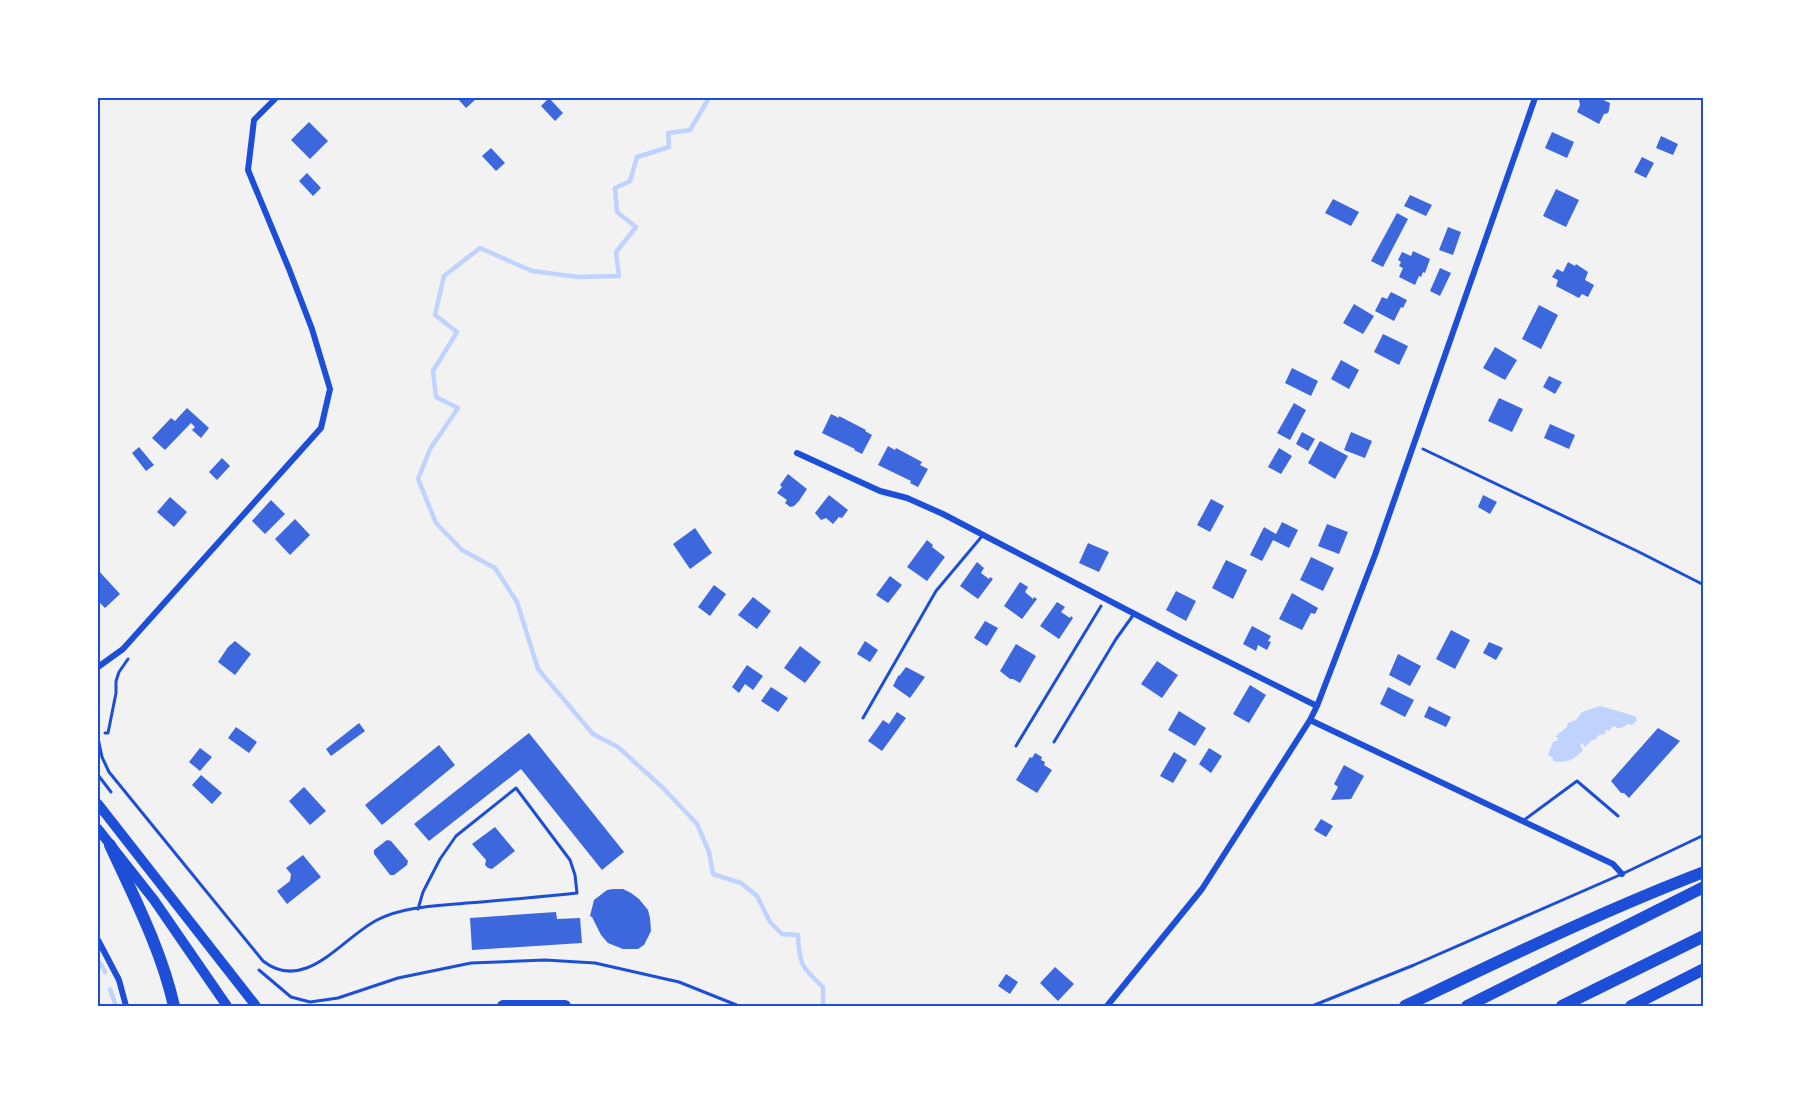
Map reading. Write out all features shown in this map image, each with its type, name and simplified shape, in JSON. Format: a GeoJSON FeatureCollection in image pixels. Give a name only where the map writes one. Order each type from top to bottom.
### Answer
{"type":"FeatureCollection","features":[{"type":"Feature","properties":{"kind":"highway"},"geometry":{"type":"LineString","coordinates":[[110,844],[164,968],[174,1006]]}},
{"type":"Feature","properties":{"kind":"highway"},"geometry":{"type":"LineString","coordinates":[[1405,1006],[1669,885],[1704,872]]}},
{"type":"Feature","properties":{"kind":"highway"},"geometry":{"type":"LineString","coordinates":[[1467,1006],[1704,887]]}},
{"type":"Feature","properties":{"kind":"highway"},"geometry":{"type":"LineString","coordinates":[[1562,1006],[1704,936]]}},
{"type":"Feature","properties":{"kind":"highway"},"geometry":{"type":"LineString","coordinates":[[1631,1006],[1704,969]]}},
{"type":"Feature","properties":{"kind":"highway"},"geometry":{"type":"LineString","coordinates":[[503,1006],[565,1006]]}},
{"type":"Feature","properties":{"kind":"main road"},"geometry":{"type":"LineString","coordinates":[[98,804],[256,1006]]}},
{"type":"Feature","properties":{"kind":"main road"},"geometry":{"type":"LineString","coordinates":[[98,829],[154,900],[227,1006]]}},
{"type":"Feature","properties":{"kind":"street"},"geometry":{"type":"LineString","coordinates":[[98,667],[123,649],[321,428],[330,389],[312,329],[249,170],[254,120],[276,98]]}},
{"type":"Feature","properties":{"kind":"street"},"geometry":{"type":"LineString","coordinates":[[1107,1006],[1202,889],[1317,706],[1375,555],[1535,98]]}},
{"type":"Feature","properties":{"kind":"street"},"geometry":{"type":"LineString","coordinates":[[797,453],[880,491],[907,498],[943,514],[1317,706]]}},
{"type":"Feature","properties":{"kind":"street"},"geometry":{"type":"LineString","coordinates":[[1310,720],[1613,864],[1622,874]]}},
{"type":"Feature","properties":{"kind":"street"},"geometry":{"type":"LineString","coordinates":[[98,940],[119,980],[126,1006]]}},
{"type":"Feature","properties":{"kind":"lane"},"geometry":{"type":"LineString","coordinates":[[863,718],[936,591],[983,535]]}},
{"type":"Feature","properties":{"kind":"lane"},"geometry":{"type":"LineString","coordinates":[[1054,742],[1116,639],[1134,614]]}},
{"type":"Feature","properties":{"kind":"lane"},"geometry":{"type":"LineString","coordinates":[[98,738],[102,758],[109,772],[270,967],[288,971],[308,969],[376,920],[390,914],[418,909],[577,894],[575,875],[570,860],[516,788],[456,836],[440,859],[423,892],[418,909]]}},
{"type":"Feature","properties":{"kind":"lane"},"geometry":{"type":"LineString","coordinates":[[1522,821],[1577,781],[1618,816]]}},
{"type":"Feature","properties":{"kind":"lane"},"geometry":{"type":"LineString","coordinates":[[1312,1006],[1414,965],[1622,874],[1704,835]]}},
{"type":"Feature","properties":{"kind":"path"},"geometry":{"type":"LineString","coordinates":[[1413,444],[1704,585]]}},
{"type":"Feature","properties":{"kind":"path"},"geometry":{"type":"LineString","coordinates":[[1016,746],[1105,599]]}},
{"type":"Feature","properties":{"kind":"path"},"geometry":{"type":"LineString","coordinates":[[98,733],[108,733],[119,672],[132,652]]}},
{"type":"Feature","properties":{"kind":"path"},"geometry":{"type":"LineString","coordinates":[[98,775],[113,793]]}},
{"type":"Feature","properties":{"kind":"path"},"geometry":{"type":"LineString","coordinates":[[256,968],[291,998],[310,1002],[338,998],[398,978],[471,963],[545,960],[595,963],[679,982],[739,1006]]}},
{"type":"Feature","properties":{"kind":"water"},"geometry":{"type":"Polygon","coordinates":[[[1600,706],[1635,716],[1637,720],[1632,725],[1628,724],[1621,728],[1615,726],[1609,731],[1606,729],[1605,734],[1599,735],[1585,747],[1582,743],[1580,745],[1583,750],[1570,760],[1553,761],[1553,758],[1548,755],[1553,742],[1558,740],[1555,737],[1582,712],[1600,706]]]}},
{"type":"Feature","properties":{"kind":"building"},"geometry":{"type":"Polygon","coordinates":[[[452,98],[476,99],[466,108],[458,99],[452,98]]]}},
{"type":"Feature","properties":{"kind":"building"},"geometry":{"type":"Polygon","coordinates":[[[549,98],[563,113],[555,121],[541,106],[549,98]]]}},
{"type":"Feature","properties":{"kind":"building"},"geometry":{"type":"Polygon","coordinates":[[[1599,98],[1610,103],[1608,113],[1604,114],[1599,124],[1577,112],[1580,105],[1579,100],[1599,98]]]}},
{"type":"Feature","properties":{"kind":"building"},"geometry":{"type":"Polygon","coordinates":[[[309,122],[328,141],[310,159],[291,140],[309,122]]]}},
{"type":"Feature","properties":{"kind":"building"},"geometry":{"type":"Polygon","coordinates":[[[1552,132],[1574,142],[1567,158],[1545,148],[1552,132]]]}},
{"type":"Feature","properties":{"kind":"building"},"geometry":{"type":"Polygon","coordinates":[[[1661,136],[1678,144],[1673,155],[1656,148],[1661,136]]]}},
{"type":"Feature","properties":{"kind":"building"},"geometry":{"type":"Polygon","coordinates":[[[491,148],[505,163],[496,171],[482,156],[491,148]]]}},
{"type":"Feature","properties":{"kind":"building"},"geometry":{"type":"Polygon","coordinates":[[[1642,157],[1654,163],[1646,178],[1634,172],[1642,157]]]}},
{"type":"Feature","properties":{"kind":"building"},"geometry":{"type":"Polygon","coordinates":[[[307,173],[321,188],[313,196],[299,181],[307,173]]]}},
{"type":"Feature","properties":{"kind":"building"},"geometry":{"type":"Polygon","coordinates":[[[1556,189],[1579,200],[1566,227],[1543,216],[1556,189]]]}},
{"type":"Feature","properties":{"kind":"building"},"geometry":{"type":"Polygon","coordinates":[[[1410,195],[1432,205],[1426,216],[1404,206],[1410,195]]]}},
{"type":"Feature","properties":{"kind":"building"},"geometry":{"type":"Polygon","coordinates":[[[1333,199],[1359,212],[1351,226],[1325,213],[1333,199]]]}},
{"type":"Feature","properties":{"kind":"building"},"geometry":{"type":"Polygon","coordinates":[[[1397,213],[1408,219],[1383,267],[1371,261],[1397,213]]]}},
{"type":"Feature","properties":{"kind":"building"},"geometry":{"type":"Polygon","coordinates":[[[1448,227],[1461,232],[1453,255],[1439,250],[1448,227]]]}},
{"type":"Feature","properties":{"kind":"building"},"geometry":{"type":"Polygon","coordinates":[[[1413,251],[1430,259],[1425,273],[1419,276],[1415,285],[1399,277],[1403,268],[1399,266],[1401,262],[1398,260],[1402,252],[1411,256],[1413,251]]]}},
{"type":"Feature","properties":{"kind":"building"},"geometry":{"type":"Polygon","coordinates":[[[1568,262],[1588,272],[1585,280],[1594,285],[1588,297],[1582,294],[1579,298],[1556,286],[1558,280],[1552,277],[1557,269],[1563,272],[1568,262]]]}},
{"type":"Feature","properties":{"kind":"building"},"geometry":{"type":"Polygon","coordinates":[[[1440,268],[1451,273],[1440,296],[1430,291],[1440,268]]]}},
{"type":"Feature","properties":{"kind":"building"},"geometry":{"type":"Polygon","coordinates":[[[1391,292],[1407,300],[1394,321],[1375,311],[1382,297],[1387,299],[1391,292]]]}},
{"type":"Feature","properties":{"kind":"building"},"geometry":{"type":"Polygon","coordinates":[[[1354,304],[1374,316],[1363,334],[1343,323],[1354,304]]]}},
{"type":"Feature","properties":{"kind":"building"},"geometry":{"type":"Polygon","coordinates":[[[1539,305],[1558,315],[1541,349],[1522,339],[1539,305]]]}},
{"type":"Feature","properties":{"kind":"building"},"geometry":{"type":"Polygon","coordinates":[[[1383,334],[1408,346],[1399,365],[1374,352],[1383,334]]]}},
{"type":"Feature","properties":{"kind":"building"},"geometry":{"type":"Polygon","coordinates":[[[1495,347],[1517,360],[1505,380],[1483,368],[1495,347]]]}},
{"type":"Feature","properties":{"kind":"building"},"geometry":{"type":"Polygon","coordinates":[[[1341,360],[1359,370],[1349,389],[1331,379],[1341,360]]]}},
{"type":"Feature","properties":{"kind":"building"},"geometry":{"type":"Polygon","coordinates":[[[1292,368],[1318,381],[1311,396],[1285,383],[1292,368]]]}},
{"type":"Feature","properties":{"kind":"building"},"geometry":{"type":"Polygon","coordinates":[[[1549,376],[1562,382],[1555,394],[1543,387],[1549,376]]]}},
{"type":"Feature","properties":{"kind":"building"},"geometry":{"type":"Polygon","coordinates":[[[1499,398],[1523,409],[1512,432],[1488,421],[1499,398]]]}},
{"type":"Feature","properties":{"kind":"building"},"geometry":{"type":"Polygon","coordinates":[[[1294,403],[1306,410],[1290,440],[1277,433],[1294,403]]]}},
{"type":"Feature","properties":{"kind":"building"},"geometry":{"type":"Polygon","coordinates":[[[187,408],[209,428],[201,438],[192,430],[195,427],[191,423],[165,450],[152,438],[171,418],[175,421],[187,408]]]}},
{"type":"Feature","properties":{"kind":"building"},"geometry":{"type":"Polygon","coordinates":[[[831,414],[839,418],[839,416],[872,435],[862,454],[822,433],[831,414]]]}},
{"type":"Feature","properties":{"kind":"building"},"geometry":{"type":"Polygon","coordinates":[[[1550,424],[1575,435],[1569,449],[1544,438],[1550,424]]]}},
{"type":"Feature","properties":{"kind":"building"},"geometry":{"type":"Polygon","coordinates":[[[1302,432],[1315,439],[1308,451],[1296,444],[1302,432]]]}},
{"type":"Feature","properties":{"kind":"building"},"geometry":{"type":"Polygon","coordinates":[[[1351,432],[1372,441],[1365,458],[1344,450],[1351,432]]]}},
{"type":"Feature","properties":{"kind":"building"},"geometry":{"type":"Polygon","coordinates":[[[1320,441],[1348,456],[1335,479],[1308,463],[1320,441]]]}},
{"type":"Feature","properties":{"kind":"building"},"geometry":{"type":"Polygon","coordinates":[[[888,446],[922,462],[920,465],[928,469],[918,487],[910,483],[911,481],[878,465],[888,446]]]}},
{"type":"Feature","properties":{"kind":"building"},"geometry":{"type":"Polygon","coordinates":[[[139,447],[154,465],[146,471],[132,453],[139,447]]]}},
{"type":"Feature","properties":{"kind":"building"},"geometry":{"type":"Polygon","coordinates":[[[1279,448],[1292,456],[1281,474],[1268,467],[1279,448]]]}},
{"type":"Feature","properties":{"kind":"building"},"geometry":{"type":"Polygon","coordinates":[[[222,458],[230,466],[217,480],[209,472],[222,458]]]}},
{"type":"Feature","properties":{"kind":"building"},"geometry":{"type":"Polygon","coordinates":[[[788,474],[807,489],[799,501],[790,507],[785,503],[787,500],[777,493],[788,474]]]}},
{"type":"Feature","properties":{"kind":"building"},"geometry":{"type":"Polygon","coordinates":[[[829,495],[848,510],[833,524],[826,518],[821,520],[815,513],[829,495]]]}},
{"type":"Feature","properties":{"kind":"building"},"geometry":{"type":"Polygon","coordinates":[[[1483,495],[1497,502],[1490,514],[1478,507],[1483,495]]]}},
{"type":"Feature","properties":{"kind":"building"},"geometry":{"type":"Polygon","coordinates":[[[170,497],[187,512],[174,527],[157,512],[170,497]]]}},
{"type":"Feature","properties":{"kind":"building"},"geometry":{"type":"Polygon","coordinates":[[[1211,499],[1224,506],[1210,532],[1197,525],[1211,499]]]}},
{"type":"Feature","properties":{"kind":"building"},"geometry":{"type":"Polygon","coordinates":[[[271,500],[285,514],[265,534],[252,521],[271,500]]]}},
{"type":"Feature","properties":{"kind":"building"},"geometry":{"type":"Polygon","coordinates":[[[295,519],[310,535],[290,555],[275,539],[295,519]]]}},
{"type":"Feature","properties":{"kind":"building"},"geometry":{"type":"Polygon","coordinates":[[[1282,522],[1298,530],[1289,548],[1273,540],[1262,561],[1250,555],[1264,527],[1276,534],[1282,522]]]}},
{"type":"Feature","properties":{"kind":"building"},"geometry":{"type":"Polygon","coordinates":[[[1327,524],[1348,532],[1339,554],[1318,546],[1327,524]]]}},
{"type":"Feature","properties":{"kind":"building"},"geometry":{"type":"Polygon","coordinates":[[[695,528],[712,553],[690,569],[673,544],[695,528]]]}},
{"type":"Feature","properties":{"kind":"building"},"geometry":{"type":"Polygon","coordinates":[[[927,540],[945,557],[927,581],[907,567],[927,540]]]}},
{"type":"Feature","properties":{"kind":"building"},"geometry":{"type":"Polygon","coordinates":[[[1088,543],[1109,552],[1099,572],[1079,563],[1088,543]]]}},
{"type":"Feature","properties":{"kind":"building"},"geometry":{"type":"Polygon","coordinates":[[[1311,557],[1334,568],[1323,591],[1300,580],[1311,557]]]}},
{"type":"Feature","properties":{"kind":"building"},"geometry":{"type":"Polygon","coordinates":[[[1226,560],[1247,570],[1233,599],[1212,588],[1226,560]]]}},
{"type":"Feature","properties":{"kind":"building"},"geometry":{"type":"Polygon","coordinates":[[[977,562],[984,568],[981,573],[993,579],[978,599],[960,586],[977,562]]]}},
{"type":"Feature","properties":{"kind":"building"},"geometry":{"type":"Polygon","coordinates":[[[98,570],[120,594],[105,608],[98,601],[98,570]]]}},
{"type":"Feature","properties":{"kind":"building"},"geometry":{"type":"Polygon","coordinates":[[[890,576],[902,585],[888,603],[876,595],[890,576]]]}},
{"type":"Feature","properties":{"kind":"building"},"geometry":{"type":"Polygon","coordinates":[[[1020,582],[1028,587],[1025,592],[1033,599],[1034,597],[1037,599],[1022,619],[1004,606],[1020,582]]]}},
{"type":"Feature","properties":{"kind":"building"},"geometry":{"type":"Polygon","coordinates":[[[714,585],[726,594],[710,616],[698,607],[714,585]]]}},
{"type":"Feature","properties":{"kind":"building"},"geometry":{"type":"Polygon","coordinates":[[[1176,591],[1196,601],[1186,621],[1166,610],[1176,591]]]}},
{"type":"Feature","properties":{"kind":"building"},"geometry":{"type":"Polygon","coordinates":[[[1292,593],[1318,608],[1315,614],[1311,613],[1302,630],[1279,619],[1292,593]]]}},
{"type":"Feature","properties":{"kind":"building"},"geometry":{"type":"Polygon","coordinates":[[[753,597],[771,611],[757,629],[738,615],[753,597]]]}},
{"type":"Feature","properties":{"kind":"building"},"geometry":{"type":"Polygon","coordinates":[[[1057,602],[1065,607],[1061,612],[1073,618],[1059,639],[1040,626],[1057,602]]]}},
{"type":"Feature","properties":{"kind":"building"},"geometry":{"type":"Polygon","coordinates":[[[985,621],[998,628],[987,646],[974,638],[985,621]]]}},
{"type":"Feature","properties":{"kind":"building"},"geometry":{"type":"Polygon","coordinates":[[[1252,626],[1271,636],[1267,650],[1258,645],[1256,651],[1243,644],[1252,626]]]}},
{"type":"Feature","properties":{"kind":"building"},"geometry":{"type":"Polygon","coordinates":[[[1451,630],[1470,640],[1455,669],[1436,659],[1451,630]]]}},
{"type":"Feature","properties":{"kind":"building"},"geometry":{"type":"Polygon","coordinates":[[[235,641],[251,654],[235,675],[218,662],[235,641]]]}},
{"type":"Feature","properties":{"kind":"building"},"geometry":{"type":"Polygon","coordinates":[[[865,641],[878,650],[870,662],[857,654],[865,641]]]}},
{"type":"Feature","properties":{"kind":"building"},"geometry":{"type":"Polygon","coordinates":[[[1489,642],[1503,648],[1496,660],[1483,653],[1489,642]]]}},
{"type":"Feature","properties":{"kind":"building"},"geometry":{"type":"Polygon","coordinates":[[[1016,644],[1036,656],[1020,683],[1000,671],[1016,644]]]}},
{"type":"Feature","properties":{"kind":"building"},"geometry":{"type":"Polygon","coordinates":[[[800,646],[821,662],[805,683],[784,668],[800,646]]]}},
{"type":"Feature","properties":{"kind":"building"},"geometry":{"type":"Polygon","coordinates":[[[1398,654],[1421,666],[1410,686],[1389,675],[1398,654]]]}},
{"type":"Feature","properties":{"kind":"building"},"geometry":{"type":"Polygon","coordinates":[[[1157,661],[1178,675],[1162,698],[1141,684],[1157,661]]]}},
{"type":"Feature","properties":{"kind":"building"},"geometry":{"type":"Polygon","coordinates":[[[747,665],[763,676],[753,690],[745,684],[739,693],[732,687],[747,665]]]}},
{"type":"Feature","properties":{"kind":"building"},"geometry":{"type":"Polygon","coordinates":[[[906,667],[925,677],[910,698],[893,686],[906,667]]]}},
{"type":"Feature","properties":{"kind":"building"},"geometry":{"type":"Polygon","coordinates":[[[1250,685],[1266,695],[1249,723],[1233,714],[1250,685]]]}},
{"type":"Feature","properties":{"kind":"building"},"geometry":{"type":"Polygon","coordinates":[[[771,687],[788,698],[778,712],[761,701],[771,687]]]}},
{"type":"Feature","properties":{"kind":"building"},"geometry":{"type":"Polygon","coordinates":[[[1388,687],[1414,700],[1405,717],[1380,704],[1388,687]]]}},
{"type":"Feature","properties":{"kind":"building"},"geometry":{"type":"Polygon","coordinates":[[[1429,706],[1451,717],[1446,727],[1424,717],[1429,706]]]}},
{"type":"Feature","properties":{"kind":"building"},"geometry":{"type":"Polygon","coordinates":[[[1179,711],[1206,728],[1195,746],[1168,730],[1179,711]]]}},
{"type":"Feature","properties":{"kind":"building"},"geometry":{"type":"Polygon","coordinates":[[[897,712],[906,718],[882,751],[868,741],[883,720],[889,724],[897,712]]]}},
{"type":"Feature","properties":{"kind":"building"},"geometry":{"type":"Polygon","coordinates":[[[359,723],[365,731],[331,756],[326,749],[359,723]]]}},
{"type":"Feature","properties":{"kind":"building"},"geometry":{"type":"Polygon","coordinates":[[[236,727],[257,742],[249,753],[228,738],[236,727]]]}},
{"type":"Feature","properties":{"kind":"building"},"geometry":{"type":"Polygon","coordinates":[[[1658,728],[1680,741],[1629,798],[1621,793],[1611,781],[1658,728]]]}},
{"type":"Feature","properties":{"kind":"building"},"geometry":{"type":"Polygon","coordinates":[[[529,733],[624,852],[602,870],[521,769],[429,841],[414,824],[529,733]]]}},
{"type":"Feature","properties":{"kind":"building"},"geometry":{"type":"Polygon","coordinates":[[[439,745],[455,765],[382,825],[365,805],[439,745]]]}},
{"type":"Feature","properties":{"kind":"building"},"geometry":{"type":"Polygon","coordinates":[[[200,748],[212,757],[200,771],[189,762],[200,748]]]}},
{"type":"Feature","properties":{"kind":"building"},"geometry":{"type":"Polygon","coordinates":[[[1209,748],[1222,756],[1211,773],[1199,764],[1209,748]]]}},
{"type":"Feature","properties":{"kind":"building"},"geometry":{"type":"Polygon","coordinates":[[[1174,752],[1187,760],[1173,783],[1160,776],[1174,752]]]}},
{"type":"Feature","properties":{"kind":"building"},"geometry":{"type":"Polygon","coordinates":[[[1035,753],[1042,757],[1044,765],[1052,770],[1037,793],[1016,780],[1035,753]]]}},
{"type":"Feature","properties":{"kind":"building"},"geometry":{"type":"Polygon","coordinates":[[[1344,765],[1364,776],[1351,799],[1331,800],[1338,787],[1334,784],[1344,765]]]}},
{"type":"Feature","properties":{"kind":"building"},"geometry":{"type":"Polygon","coordinates":[[[201,775],[222,793],[212,804],[192,785],[201,775]]]}},
{"type":"Feature","properties":{"kind":"building"},"geometry":{"type":"Polygon","coordinates":[[[304,787],[326,811],[310,825],[289,801],[304,787]]]}},
{"type":"Feature","properties":{"kind":"building"},"geometry":{"type":"Polygon","coordinates":[[[1321,819],[1333,826],[1326,837],[1314,830],[1321,819]]]}},
{"type":"Feature","properties":{"kind":"building"},"geometry":{"type":"Polygon","coordinates":[[[495,827],[515,851],[492,869],[485,865],[486,860],[472,844],[495,827]]]}},
{"type":"Feature","properties":{"kind":"building"},"geometry":{"type":"Polygon","coordinates":[[[387,840],[391,841],[408,861],[407,865],[394,875],[390,875],[374,854],[374,850],[387,840]]]}},
{"type":"Feature","properties":{"kind":"building"},"geometry":{"type":"Polygon","coordinates":[[[303,855],[321,877],[287,904],[277,891],[290,881],[291,874],[286,868],[303,855]]]}},
{"type":"Feature","properties":{"kind":"building"},"geometry":{"type":"Polygon","coordinates":[[[623,889],[631,893],[648,910],[651,931],[644,945],[638,949],[623,949],[608,943],[590,916],[594,900],[607,890],[623,889]]]}},
{"type":"Feature","properties":{"kind":"building"},"geometry":{"type":"Polygon","coordinates":[[[556,912],[557,919],[580,918],[582,943],[472,950],[470,918],[556,912]]]}},
{"type":"Feature","properties":{"kind":"building"},"geometry":{"type":"Polygon","coordinates":[[[1055,967],[1074,984],[1058,1001],[1040,983],[1055,967]]]}},
{"type":"Feature","properties":{"kind":"building"},"geometry":{"type":"Polygon","coordinates":[[[1006,974],[1018,982],[1010,994],[998,986],[1006,974]]]}},
{"type":"Feature","properties":{"kind":"waterway"},"geometry":{"type":"LineString","coordinates":[[709,98],[690,130],[668,133],[669,147],[637,157],[630,181],[615,188],[617,212],[636,227],[616,252],[619,276],[578,277],[532,271],[480,248],[444,276],[435,315],[457,332],[433,371],[436,397],[458,408],[430,449],[418,479],[436,523],[462,550],[495,568],[517,602],[538,669],[593,734],[618,747],[663,788],[697,824],[709,852],[713,874],[741,883],[757,896],[770,922],[782,934],[798,935],[799,953],[803,965],[823,987],[823,1006]]}},
{"type":"Feature","properties":{"kind":"waterway"},"geometry":{"type":"LineString","coordinates":[[98,960],[105,972]]}},
{"type":"Feature","properties":{"kind":"waterway"},"geometry":{"type":"LineString","coordinates":[[110,989],[116,1006]]}}]}
